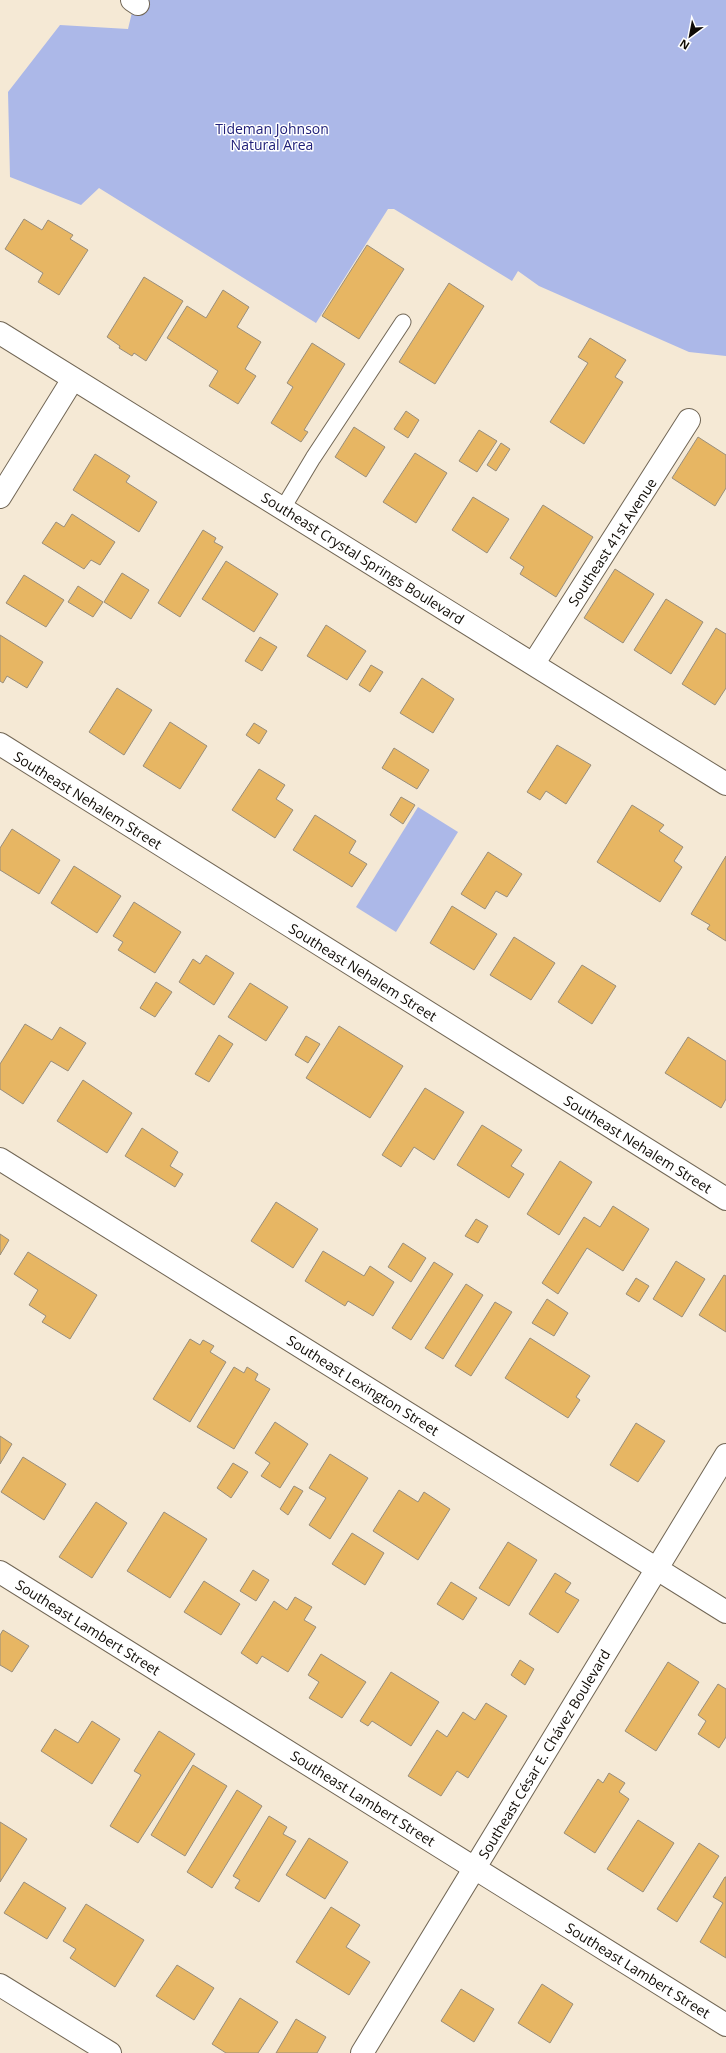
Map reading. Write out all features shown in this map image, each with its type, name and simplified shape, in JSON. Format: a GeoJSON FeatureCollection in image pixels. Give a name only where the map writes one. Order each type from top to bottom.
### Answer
{"type":"FeatureCollection","features":[{"type":"Feature","properties":{"kind":"street","name":"Southeast Crystal Springs Boulevard"},"geometry":{"type":"LineString","coordinates":[[0,333],[534,663],[726,784]]}},
{"type":"Feature","properties":{"kind":"street"},"geometry":{"type":"LineString","coordinates":[[0,498],[73,378]]}},
{"type":"Feature","properties":{"kind":"street","name":"Southeast 41st Avenue"},"geometry":{"type":"LineString","coordinates":[[534,663],[689,420]]}},
{"type":"Feature","properties":{"kind":"street","name":"Southeast Nehalem Street"},"geometry":{"type":"LineString","coordinates":[[0,744],[726,1199]]}},
{"type":"Feature","properties":{"kind":"street","name":"Southeast Lexington Street"},"geometry":{"type":"LineString","coordinates":[[0,1159],[726,1612]]}},
{"type":"Feature","properties":{"kind":"street","name":"Southeast César E. Chávez Boulevard"},"geometry":{"type":"LineString","coordinates":[[362,2053],[726,1455]]}},
{"type":"Feature","properties":{"kind":"street","name":"Southeast Lambert Street"},"geometry":{"type":"LineString","coordinates":[[0,1572],[726,2025]]}},
{"type":"Feature","properties":{"kind":"street"},"geometry":{"type":"LineString","coordinates":[[0,1985],[110,2053]]}},
{"type":"Feature","properties":{"kind":"lane"},"geometry":{"type":"LineString","coordinates":[[284,508],[313,458],[403,322]]}},
{"type":"Feature","properties":{"kind":"green space","name":"Tideman Johnson Natural Area"},"geometry":{"type":"Polygon","coordinates":[[[135,0],[726,0],[726,356],[689,352],[539,286],[518,271],[512,281],[394,209],[388,209],[316,323],[99,188],[81,205],[10,177],[8,92],[60,25],[128,29],[135,0]]]}},
{"type":"Feature","properties":{"kind":"green space"},"geometry":{"type":"Polygon","coordinates":[[[418,807],[458,832],[396,932],[356,907],[418,807]]]}},
{"type":"Feature","properties":{"kind":"building"},"geometry":{"type":"Polygon","coordinates":[[[24,219],[42,230],[48,220],[73,235],[70,239],[88,250],[59,295],[38,282],[43,273],[5,249],[24,219]]]}},
{"type":"Feature","properties":{"kind":"building"},"geometry":{"type":"Polygon","coordinates":[[[367,245],[404,269],[359,339],[322,316],[367,245]]]}},
{"type":"Feature","properties":{"kind":"building"},"geometry":{"type":"Polygon","coordinates":[[[144,277],[183,301],[146,361],[134,353],[132,356],[119,348],[120,346],[107,337],[144,277]]]}},
{"type":"Feature","properties":{"kind":"building"},"geometry":{"type":"Polygon","coordinates":[[[449,283],[484,306],[435,384],[399,362],[449,283]]]}},
{"type":"Feature","properties":{"kind":"building"},"geometry":{"type":"Polygon","coordinates":[[[223,290],[249,307],[237,327],[261,342],[245,369],[256,376],[238,404],[209,386],[218,371],[167,338],[187,306],[206,318],[223,290]]]}},
{"type":"Feature","properties":{"kind":"building"},"geometry":{"type":"Polygon","coordinates":[[[590,338],[626,360],[615,377],[623,382],[584,444],[550,422],[588,363],[578,357],[590,338]]]}},
{"type":"Feature","properties":{"kind":"building"},"geometry":{"type":"Polygon","coordinates":[[[312,343],[345,364],[304,430],[308,432],[301,442],[271,423],[293,387],[287,383],[312,343]]]}},
{"type":"Feature","properties":{"kind":"building"},"geometry":{"type":"Polygon","coordinates":[[[406,411],[419,420],[408,438],[394,429],[406,411]]]}},
{"type":"Feature","properties":{"kind":"building"},"geometry":{"type":"Polygon","coordinates":[[[354,427],[385,447],[366,477],[335,457],[354,427]]]}},
{"type":"Feature","properties":{"kind":"building"},"geometry":{"type":"Polygon","coordinates":[[[479,430],[497,441],[477,472],[459,461],[479,430]]]}},
{"type":"Feature","properties":{"kind":"building"},"geometry":{"type":"Polygon","coordinates":[[[698,437],[726,455],[726,488],[715,506],[672,478],[698,437]]]}},
{"type":"Feature","properties":{"kind":"building"},"geometry":{"type":"Polygon","coordinates":[[[501,443],[510,449],[496,471],[487,465],[501,443]]]}},
{"type":"Feature","properties":{"kind":"building"},"geometry":{"type":"Polygon","coordinates":[[[415,453],[447,473],[416,523],[383,502],[415,453]]]}},
{"type":"Feature","properties":{"kind":"building"},"geometry":{"type":"Polygon","coordinates":[[[95,454],[130,476],[126,482],[157,502],[139,532],[73,490],[95,454]]]}},
{"type":"Feature","properties":{"kind":"building"},"geometry":{"type":"Polygon","coordinates":[[[473,497],[509,519],[487,553],[452,530],[473,497]]]}},
{"type":"Feature","properties":{"kind":"building"},"geometry":{"type":"Polygon","coordinates":[[[543,505],[593,537],[556,597],[520,574],[524,567],[510,558],[543,505]]]}},
{"type":"Feature","properties":{"kind":"building"},"geometry":{"type":"Polygon","coordinates":[[[72,514],[115,542],[100,565],[91,560],[84,569],[42,543],[56,522],[64,527],[72,514]]]}},
{"type":"Feature","properties":{"kind":"building"},"geometry":{"type":"Polygon","coordinates":[[[203,530],[216,538],[214,542],[223,547],[180,617],[158,603],[203,530]]]}},
{"type":"Feature","properties":{"kind":"building"},"geometry":{"type":"Polygon","coordinates":[[[226,561],[278,594],[254,632],[202,599],[226,561]]]}},
{"type":"Feature","properties":{"kind":"building"},"geometry":{"type":"Polygon","coordinates":[[[615,569],[654,594],[623,643],[584,618],[615,569]]]}},
{"type":"Feature","properties":{"kind":"building"},"geometry":{"type":"Polygon","coordinates":[[[122,573],[149,590],[131,619],[104,602],[122,573]]]}},
{"type":"Feature","properties":{"kind":"building"},"geometry":{"type":"Polygon","coordinates":[[[24,575],[64,600],[46,627],[6,603],[24,575]]]}},
{"type":"Feature","properties":{"kind":"building"},"geometry":{"type":"Polygon","coordinates":[[[78,586],[103,602],[93,617],[68,602],[78,586]]]}},
{"type":"Feature","properties":{"kind":"building"},"geometry":{"type":"Polygon","coordinates":[[[666,599],[703,622],[671,674],[634,650],[666,599]]]}},
{"type":"Feature","properties":{"kind":"building"},"geometry":{"type":"Polygon","coordinates":[[[326,625],[366,651],[347,680],[307,656],[326,625]]]}},
{"type":"Feature","properties":{"kind":"building"},"geometry":{"type":"Polygon","coordinates":[[[716,628],[726,634],[726,688],[715,705],[682,684],[716,628]]]}},
{"type":"Feature","properties":{"kind":"building"},"geometry":{"type":"Polygon","coordinates":[[[0,635],[43,662],[27,688],[7,676],[3,683],[0,681],[0,635]]]}},
{"type":"Feature","properties":{"kind":"building"},"geometry":{"type":"Polygon","coordinates":[[[260,637],[277,647],[262,671],[245,661],[260,637]]]}},
{"type":"Feature","properties":{"kind":"building"},"geometry":{"type":"Polygon","coordinates":[[[371,665],[383,672],[370,692],[359,685],[371,665]]]}},
{"type":"Feature","properties":{"kind":"building"},"geometry":{"type":"Polygon","coordinates":[[[422,678],[454,699],[433,733],[400,713],[422,678]]]}},
{"type":"Feature","properties":{"kind":"building"},"geometry":{"type":"Polygon","coordinates":[[[117,688],[152,710],[124,755],[89,732],[117,688]]]}},
{"type":"Feature","properties":{"kind":"building"},"geometry":{"type":"Polygon","coordinates":[[[170,722],[207,746],[180,789],[143,766],[170,722]]]}},
{"type":"Feature","properties":{"kind":"building"},"geometry":{"type":"Polygon","coordinates":[[[254,723],[267,731],[259,744],[246,735],[254,723]]]}},
{"type":"Feature","properties":{"kind":"building"},"geometry":{"type":"Polygon","coordinates":[[[557,745],[591,765],[566,804],[546,791],[540,800],[527,792],[557,745]]]}},
{"type":"Feature","properties":{"kind":"building"},"geometry":{"type":"Polygon","coordinates":[[[394,748],[429,770],[417,789],[382,768],[394,748]]]}},
{"type":"Feature","properties":{"kind":"building"},"geometry":{"type":"Polygon","coordinates":[[[259,769],[285,785],[276,799],[293,810],[275,838],[232,810],[259,769]]]}},
{"type":"Feature","properties":{"kind":"building"},"geometry":{"type":"Polygon","coordinates":[[[401,797],[415,805],[403,824],[390,815],[401,797]]]}},
{"type":"Feature","properties":{"kind":"building"},"geometry":{"type":"Polygon","coordinates":[[[632,805],[664,825],[659,831],[683,847],[674,861],[682,867],[660,902],[597,862],[632,805]]]}},
{"type":"Feature","properties":{"kind":"building"},"geometry":{"type":"Polygon","coordinates":[[[315,815],[356,841],[349,853],[367,864],[352,887],[293,850],[315,815]]]}},
{"type":"Feature","properties":{"kind":"building"},"geometry":{"type":"Polygon","coordinates":[[[12,829],[60,860],[39,894],[0,870],[0,848],[12,829]]]}},
{"type":"Feature","properties":{"kind":"building"},"geometry":{"type":"Polygon","coordinates":[[[488,852],[522,874],[507,897],[496,891],[485,909],[461,894],[488,852]]]}},
{"type":"Feature","properties":{"kind":"building"},"geometry":{"type":"Polygon","coordinates":[[[726,856],[726,941],[707,929],[710,925],[691,914],[726,856]]]}},
{"type":"Feature","properties":{"kind":"building"},"geometry":{"type":"Polygon","coordinates":[[[74,866],[121,896],[97,933],[51,903],[74,866]]]}},
{"type":"Feature","properties":{"kind":"building"},"geometry":{"type":"Polygon","coordinates":[[[134,902],[181,932],[155,973],[118,950],[123,942],[113,936],[134,902]]]}},
{"type":"Feature","properties":{"kind":"building"},"geometry":{"type":"Polygon","coordinates":[[[452,906],[497,934],[474,970],[430,943],[452,906]]]}},
{"type":"Feature","properties":{"kind":"building"},"geometry":{"type":"Polygon","coordinates":[[[514,937],[555,963],[531,1000],[490,975],[514,937]]]}},
{"type":"Feature","properties":{"kind":"building"},"geometry":{"type":"Polygon","coordinates":[[[206,955],[234,973],[214,1005],[179,982],[193,959],[200,964],[206,955]]]}},
{"type":"Feature","properties":{"kind":"building"},"geometry":{"type":"Polygon","coordinates":[[[582,965],[616,986],[592,1024],[558,1002],[582,965]]]}},
{"type":"Feature","properties":{"kind":"building"},"geometry":{"type":"Polygon","coordinates":[[[156,982],[172,992],[155,1017],[140,1008],[156,982]]]}},
{"type":"Feature","properties":{"kind":"building"},"geometry":{"type":"Polygon","coordinates":[[[250,983],[288,1007],[266,1041],[228,1017],[250,983]]]}},
{"type":"Feature","properties":{"kind":"building"},"geometry":{"type":"Polygon","coordinates":[[[25,1024],[52,1040],[60,1027],[86,1043],[68,1071],[51,1061],[23,1104],[0,1089],[0,1064],[25,1024]]]}},
{"type":"Feature","properties":{"kind":"building"},"geometry":{"type":"Polygon","coordinates":[[[339,1026],[403,1066],[370,1118],[306,1078],[339,1026]]]}},
{"type":"Feature","properties":{"kind":"building"},"geometry":{"type":"Polygon","coordinates":[[[219,1035],[233,1044],[209,1082],[195,1074],[219,1035]]]}},
{"type":"Feature","properties":{"kind":"building"},"geometry":{"type":"Polygon","coordinates":[[[306,1036],[320,1044],[308,1063],[295,1055],[306,1036]]]}},
{"type":"Feature","properties":{"kind":"building"},"geometry":{"type":"Polygon","coordinates":[[[688,1037],[726,1061],[726,1099],[721,1108],[665,1073],[688,1037]]]}},
{"type":"Feature","properties":{"kind":"building"},"geometry":{"type":"Polygon","coordinates":[[[83,1080],[132,1113],[107,1153],[57,1121],[83,1080]]]}},
{"type":"Feature","properties":{"kind":"building"},"geometry":{"type":"Polygon","coordinates":[[[425,1088],[464,1112],[434,1160],[414,1147],[401,1167],[382,1155],[425,1088]]]}},
{"type":"Feature","properties":{"kind":"building"},"geometry":{"type":"Polygon","coordinates":[[[482,1125],[522,1150],[511,1166],[524,1174],[509,1198],[457,1165],[482,1125]]]}},
{"type":"Feature","properties":{"kind":"building"},"geometry":{"type":"Polygon","coordinates":[[[142,1128],[178,1152],[170,1166],[183,1174],[175,1187],[125,1156],[142,1128]]]}},
{"type":"Feature","properties":{"kind":"building"},"geometry":{"type":"Polygon","coordinates":[[[560,1161],[592,1182],[559,1235],[527,1214],[560,1161]]]}},
{"type":"Feature","properties":{"kind":"building"},"geometry":{"type":"Polygon","coordinates":[[[276,1202],[318,1229],[293,1268],[251,1241],[276,1202]]]}},
{"type":"Feature","properties":{"kind":"building"},"geometry":{"type":"Polygon","coordinates":[[[613,1206],[649,1229],[623,1271],[587,1248],[558,1294],[542,1283],[584,1217],[600,1227],[613,1206]]]}},
{"type":"Feature","properties":{"kind":"building"},"geometry":{"type":"Polygon","coordinates":[[[476,1219],[488,1226],[478,1243],[465,1236],[476,1219]]]}},
{"type":"Feature","properties":{"kind":"building"},"geometry":{"type":"Polygon","coordinates":[[[0,1234],[9,1240],[0,1255],[0,1234]]]}},
{"type":"Feature","properties":{"kind":"building"},"geometry":{"type":"Polygon","coordinates":[[[403,1243],[426,1258],[411,1282],[388,1267],[403,1243]]]}},
{"type":"Feature","properties":{"kind":"building"},"geometry":{"type":"Polygon","coordinates":[[[323,1251],[364,1276],[370,1266],[394,1282],[373,1316],[348,1301],[345,1306],[305,1281],[323,1251]]]}},
{"type":"Feature","properties":{"kind":"building"},"geometry":{"type":"Polygon","coordinates":[[[28,1252],[97,1295],[70,1339],[42,1322],[46,1316],[29,1305],[38,1290],[14,1274],[28,1252]]]}},
{"type":"Feature","properties":{"kind":"building"},"geometry":{"type":"Polygon","coordinates":[[[676,1261],[705,1279],[682,1317],[653,1299],[676,1261]]]}},
{"type":"Feature","properties":{"kind":"building"},"geometry":{"type":"Polygon","coordinates":[[[434,1262],[453,1274],[411,1340],[392,1328],[434,1262]]]}},
{"type":"Feature","properties":{"kind":"building"},"geometry":{"type":"Polygon","coordinates":[[[724,1275],[726,1276],[726,1332],[699,1315],[724,1275]]]}},
{"type":"Feature","properties":{"kind":"building"},"geometry":{"type":"Polygon","coordinates":[[[636,1278],[649,1286],[639,1302],[626,1294],[636,1278]]]}},
{"type":"Feature","properties":{"kind":"building"},"geometry":{"type":"Polygon","coordinates":[[[466,1284],[483,1295],[443,1359],[425,1348],[466,1284]]]}},
{"type":"Feature","properties":{"kind":"building"},"geometry":{"type":"Polygon","coordinates":[[[547,1299],[568,1313],[554,1336],[532,1323],[547,1299]]]}},
{"type":"Feature","properties":{"kind":"building"},"geometry":{"type":"Polygon","coordinates":[[[495,1302],[512,1312],[471,1376],[455,1366],[495,1302]]]}},
{"type":"Feature","properties":{"kind":"building"},"geometry":{"type":"Polygon","coordinates":[[[530,1338],[590,1376],[576,1397],[580,1400],[568,1418],[505,1378],[530,1338]]]}},
{"type":"Feature","properties":{"kind":"building"},"geometry":{"type":"Polygon","coordinates":[[[190,1339],[200,1345],[203,1340],[214,1346],[210,1352],[226,1362],[190,1422],[153,1399],[190,1339]]]}},
{"type":"Feature","properties":{"kind":"building"},"geometry":{"type":"Polygon","coordinates":[[[234,1367],[244,1373],[247,1367],[258,1374],[255,1380],[270,1389],[234,1449],[197,1427],[234,1367]]]}},
{"type":"Feature","properties":{"kind":"building"},"geometry":{"type":"Polygon","coordinates":[[[275,1422],[308,1444],[280,1488],[261,1476],[270,1463],[255,1453],[275,1422]]]}},
{"type":"Feature","properties":{"kind":"building"},"geometry":{"type":"Polygon","coordinates":[[[636,1423],[665,1441],[638,1482],[610,1465],[636,1423]]]}},
{"type":"Feature","properties":{"kind":"building"},"geometry":{"type":"Polygon","coordinates":[[[0,1436],[12,1444],[0,1464],[0,1436]]]}},
{"type":"Feature","properties":{"kind":"building"},"geometry":{"type":"Polygon","coordinates":[[[330,1454],[368,1478],[330,1539],[309,1525],[326,1498],[309,1488],[330,1454]]]}},
{"type":"Feature","properties":{"kind":"building"},"geometry":{"type":"Polygon","coordinates":[[[23,1457],[66,1484],[44,1520],[1,1492],[23,1457]]]}},
{"type":"Feature","properties":{"kind":"building"},"geometry":{"type":"Polygon","coordinates":[[[233,1463],[248,1472],[231,1498],[217,1488],[233,1463]]]}},
{"type":"Feature","properties":{"kind":"building"},"geometry":{"type":"Polygon","coordinates":[[[294,1486],[303,1491],[288,1515],[280,1509],[294,1486]]]}},
{"type":"Feature","properties":{"kind":"building"},"geometry":{"type":"Polygon","coordinates":[[[399,1490],[418,1502],[424,1492],[450,1509],[418,1560],[373,1531],[399,1490]]]}},
{"type":"Feature","properties":{"kind":"building"},"geometry":{"type":"Polygon","coordinates":[[[96,1502],[127,1523],[92,1578],[59,1557],[96,1502]]]}},
{"type":"Feature","properties":{"kind":"building"},"geometry":{"type":"Polygon","coordinates":[[[164,1512],[207,1539],[170,1598],[127,1571],[164,1512]]]}},
{"type":"Feature","properties":{"kind":"building"},"geometry":{"type":"Polygon","coordinates":[[[352,1533],[384,1553],[365,1585],[332,1564],[352,1533]]]}},
{"type":"Feature","properties":{"kind":"building"},"geometry":{"type":"Polygon","coordinates":[[[508,1542],[537,1560],[509,1606],[479,1588],[508,1542]]]}},
{"type":"Feature","properties":{"kind":"building"},"geometry":{"type":"Polygon","coordinates":[[[253,1570],[269,1580],[256,1601],[240,1591],[253,1570]]]}},
{"type":"Feature","properties":{"kind":"building"},"geometry":{"type":"Polygon","coordinates":[[[555,1573],[571,1583],[565,1592],[579,1600],[558,1633],[529,1614],[555,1573]]]}},
{"type":"Feature","properties":{"kind":"building"},"geometry":{"type":"Polygon","coordinates":[[[204,1581],[240,1604],[221,1635],[184,1612],[204,1581]]]}},
{"type":"Feature","properties":{"kind":"building"},"geometry":{"type":"Polygon","coordinates":[[[451,1582],[477,1598],[463,1620],[437,1604],[451,1582]]]}},
{"type":"Feature","properties":{"kind":"building"},"geometry":{"type":"Polygon","coordinates":[[[295,1597],[312,1607],[304,1620],[316,1627],[288,1672],[262,1656],[257,1664],[241,1653],[274,1601],[287,1610],[295,1597]]]}},
{"type":"Feature","properties":{"kind":"building"},"geometry":{"type":"Polygon","coordinates":[[[3,1630],[29,1646],[12,1672],[0,1665],[0,1635],[3,1630]]]}},
{"type":"Feature","properties":{"kind":"building"},"geometry":{"type":"Polygon","coordinates":[[[321,1654],[366,1682],[342,1718],[309,1698],[319,1682],[308,1675],[321,1654]]]}},
{"type":"Feature","properties":{"kind":"building"},"geometry":{"type":"Polygon","coordinates":[[[520,1660],[534,1669],[525,1685],[511,1675],[520,1660]]]}},
{"type":"Feature","properties":{"kind":"building"},"geometry":{"type":"Polygon","coordinates":[[[668,1662],[699,1682],[656,1751],[625,1731],[668,1662]]]}},
{"type":"Feature","properties":{"kind":"building"},"geometry":{"type":"Polygon","coordinates":[[[391,1672],[439,1702],[411,1746],[372,1721],[368,1726],[360,1721],[391,1672]]]}},
{"type":"Feature","properties":{"kind":"building"},"geometry":{"type":"Polygon","coordinates":[[[718,1684],[726,1689],[726,1737],[719,1748],[698,1734],[706,1721],[698,1715],[718,1684]]]}},
{"type":"Feature","properties":{"kind":"building"},"geometry":{"type":"Polygon","coordinates":[[[486,1703],[507,1716],[468,1778],[457,1771],[441,1796],[408,1776],[437,1730],[447,1737],[463,1712],[475,1720],[486,1703]]]}},
{"type":"Feature","properties":{"kind":"building"},"geometry":{"type":"Polygon","coordinates":[[[92,1721],[120,1739],[92,1784],[41,1751],[55,1729],[78,1743],[92,1721]]]}},
{"type":"Feature","properties":{"kind":"building"},"geometry":{"type":"Polygon","coordinates":[[[159,1731],[195,1754],[138,1843],[110,1826],[141,1775],[134,1771],[159,1731]]]}},
{"type":"Feature","properties":{"kind":"building"},"geometry":{"type":"Polygon","coordinates":[[[193,1765],[227,1786],[185,1856],[151,1835],[193,1765]]]}},
{"type":"Feature","properties":{"kind":"building"},"geometry":{"type":"Polygon","coordinates":[[[609,1773],[625,1783],[619,1792],[629,1799],[595,1853],[564,1833],[598,1779],[603,1783],[609,1773]]]}},
{"type":"Feature","properties":{"kind":"building"},"geometry":{"type":"Polygon","coordinates":[[[237,1790],[262,1806],[212,1888],[187,1872],[237,1790]]]}},
{"type":"Feature","properties":{"kind":"building"},"geometry":{"type":"Polygon","coordinates":[[[269,1816],[287,1827],[283,1834],[296,1841],[259,1902],[235,1888],[240,1880],[233,1876],[269,1816]]]}},
{"type":"Feature","properties":{"kind":"building"},"geometry":{"type":"Polygon","coordinates":[[[638,1820],[674,1843],[643,1892],[607,1869],[638,1820]]]}},
{"type":"Feature","properties":{"kind":"building"},"geometry":{"type":"Polygon","coordinates":[[[0,1822],[27,1839],[0,1882],[0,1822]]]}},
{"type":"Feature","properties":{"kind":"building"},"geometry":{"type":"Polygon","coordinates":[[[309,1838],[348,1862],[325,1899],[286,1875],[309,1838]]]}},
{"type":"Feature","properties":{"kind":"building"},"geometry":{"type":"Polygon","coordinates":[[[699,1843],[719,1856],[677,1922],[657,1909],[699,1843]]]}},
{"type":"Feature","properties":{"kind":"building"},"geometry":{"type":"Polygon","coordinates":[[[725,1877],[726,1958],[700,1942],[723,1903],[713,1897],[725,1877]]]}},
{"type":"Feature","properties":{"kind":"building"},"geometry":{"type":"Polygon","coordinates":[[[24,1882],[66,1908],[47,1939],[4,1913],[24,1882]]]}},
{"type":"Feature","properties":{"kind":"building"},"geometry":{"type":"Polygon","coordinates":[[[86,1904],[144,1940],[115,1987],[70,1958],[76,1949],[63,1941],[86,1904]]]}},
{"type":"Feature","properties":{"kind":"building"},"geometry":{"type":"Polygon","coordinates":[[[331,1907],[360,1925],[346,1947],[370,1962],[349,1995],[296,1962],[331,1907]]]}},
{"type":"Feature","properties":{"kind":"building"},"geometry":{"type":"Polygon","coordinates":[[[177,1965],[214,1988],[194,2020],[156,1996],[177,1965]]]}},
{"type":"Feature","properties":{"kind":"building"},"geometry":{"type":"Polygon","coordinates":[[[542,1984],[573,2004],[550,2043],[518,2023],[542,1984]]]}},
{"type":"Feature","properties":{"kind":"building"},"geometry":{"type":"Polygon","coordinates":[[[461,1989],[494,2009],[474,2042],[441,2021],[461,1989]]]}},
{"type":"Feature","properties":{"kind":"building"},"geometry":{"type":"Polygon","coordinates":[[[240,1998],[278,2022],[258,2053],[226,2053],[212,2044],[240,1998]]]}},
{"type":"Feature","properties":{"kind":"building"},"geometry":{"type":"Polygon","coordinates":[[[296,2019],[326,2037],[317,2053],[276,2053],[296,2019]]]}}]}
